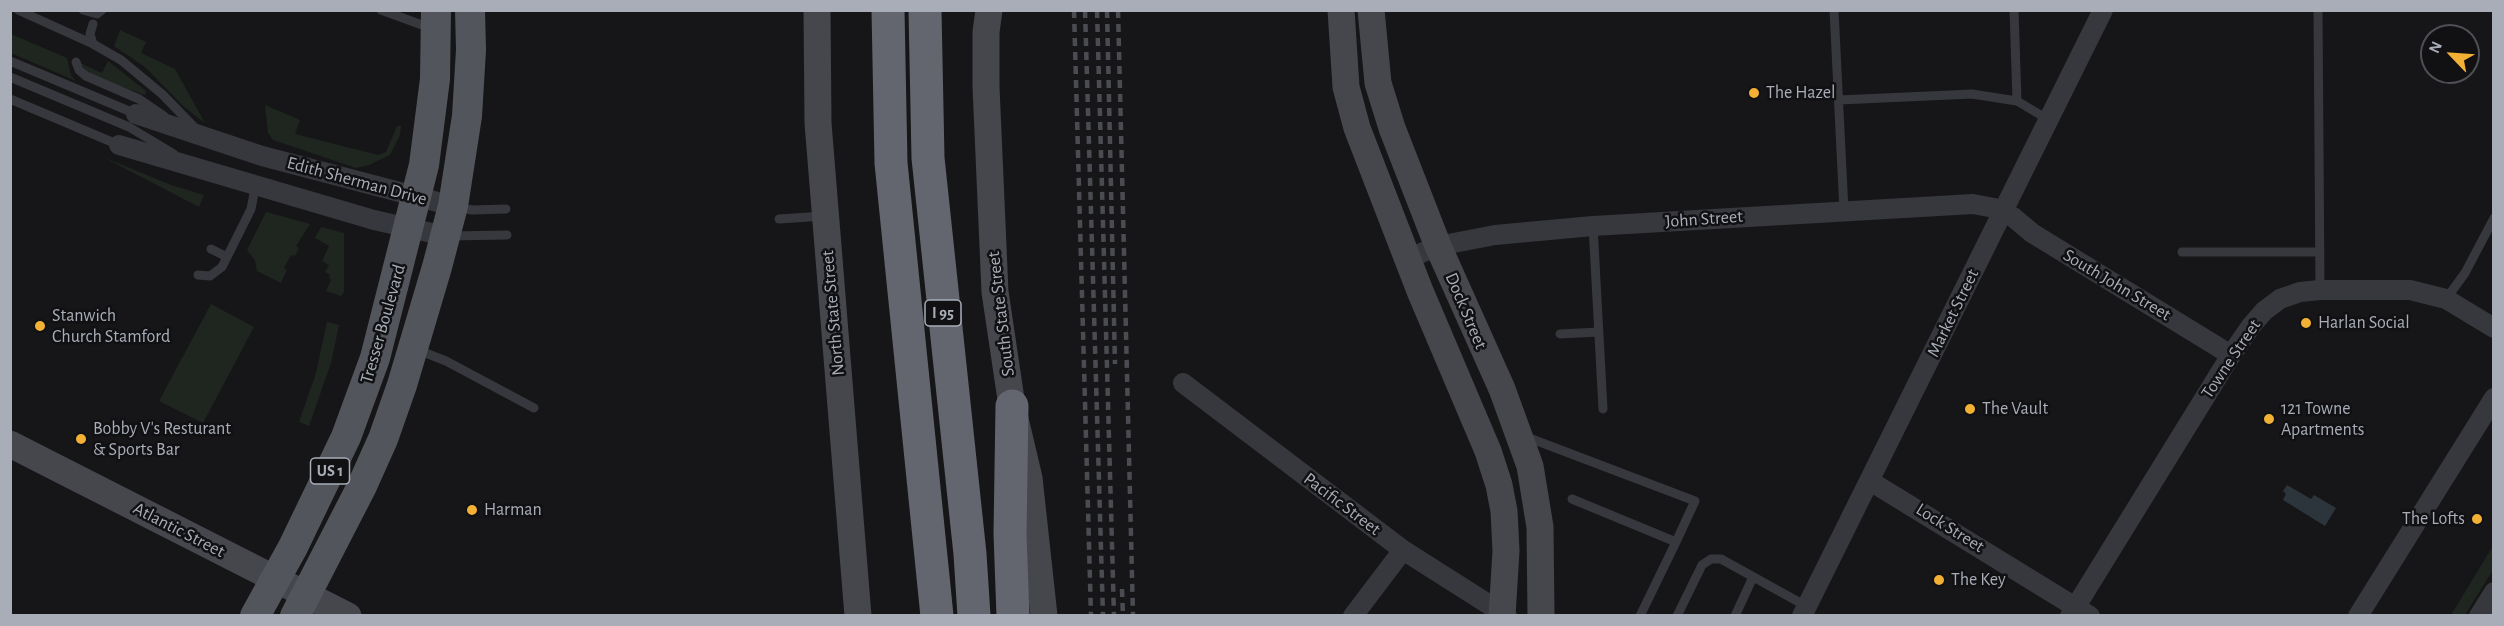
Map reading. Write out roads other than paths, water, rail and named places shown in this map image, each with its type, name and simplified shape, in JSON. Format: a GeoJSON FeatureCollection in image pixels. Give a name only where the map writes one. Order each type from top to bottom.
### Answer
{"type":"FeatureCollection","features":[{"type":"Feature","properties":{"kind":"highway","name":"I 95"},"geometry":{"type":"LineString","coordinates":[[888,10],[888,98],[895,207],[937,615]]}},
{"type":"Feature","properties":{"kind":"highway","name":"I 95"},"geometry":{"type":"LineString","coordinates":[[925,10],[928,158],[940,290],[970,554],[974,615]]}},
{"type":"Feature","properties":{"kind":"highway"},"geometry":{"type":"LineString","coordinates":[[1012,406],[1010,534],[1013,615]]}},
{"type":"Feature","properties":{"kind":"main road","name":"Tresser Boulevard"},"geometry":{"type":"LineString","coordinates":[[301,605],[361,488],[383,439],[446,236],[453,206],[470,83],[470,10]]}},
{"type":"Feature","properties":{"kind":"main road","name":"North State Street"},"geometry":{"type":"LineString","coordinates":[[817,10],[817,91],[825,216],[858,615]]}},
{"type":"Feature","properties":{"kind":"main road","name":"South State Street"},"geometry":{"type":"LineString","coordinates":[[989,10],[986,32],[986,87],[993,264],[998,315],[1005,348],[1012,406],[1029,478],[1044,615]]}},
{"type":"Feature","properties":{"kind":"main road","name":"Dock Street"},"geometry":{"type":"LineString","coordinates":[[1341,10],[1344,65],[1350,106],[1407,259],[1488,451],[1499,485],[1504,511],[1506,543],[1504,614]]}},
{"type":"Feature","properties":{"kind":"main road","name":"Dock Street"},"geometry":{"type":"LineString","coordinates":[[1371,10],[1376,70],[1383,102],[1438,246],[1502,389],[1530,466],[1540,527],[1543,574],[1541,615]]}},
{"type":"Feature","properties":{"kind":"main road","name":"Tresser Boulevard"},"geometry":{"type":"LineString","coordinates":[[255,615],[324,485],[362,400],[375,358],[424,165],[433,103],[436,20]]}},
{"type":"Feature","properties":{"kind":"main road","name":"Atlantic Street"},"geometry":{"type":"LineString","coordinates":[[10,444],[276,579],[301,605],[348,615]]}},
{"type":"Feature","properties":{"kind":"street","name":"Market Street"},"geometry":{"type":"LineString","coordinates":[[1804,611],[2103,10]]}},
{"type":"Feature","properties":{"kind":"street","name":"Edith Sherman Drive"},"geometry":{"type":"LineString","coordinates":[[132,121],[185,132],[262,156],[453,206]]}},
{"type":"Feature","properties":{"kind":"street","name":"Edith Sherman Drive"},"geometry":{"type":"LineString","coordinates":[[119,145],[256,183],[374,220],[446,236]]}},
{"type":"Feature","properties":{"kind":"street","name":"Edith Sherman Drive"},"geometry":{"type":"LineString","coordinates":[[256,183],[262,156]]}},
{"type":"Feature","properties":{"kind":"street","name":"John Street"},"geometry":{"type":"LineString","coordinates":[[1407,259],[1438,246],[1495,235],[1593,226],[1962,204],[1983,206],[2004,212]]}},
{"type":"Feature","properties":{"kind":"street","name":"South John Street"},"geometry":{"type":"LineString","coordinates":[[2004,212],[2032,233],[2231,355]]}},
{"type":"Feature","properties":{"kind":"street","name":"Towne Street"},"geometry":{"type":"LineString","coordinates":[[2079,612],[2231,355],[2264,311],[2280,299],[2300,292],[2320,290],[2410,290],[2446,299],[2493,328]]}},
{"type":"Feature","properties":{"kind":"street","name":"Pacific Street"},"geometry":{"type":"LineString","coordinates":[[1183,384],[1403,550],[1504,614]]}},
{"type":"Feature","properties":{"kind":"street"},"geometry":{"type":"LineString","coordinates":[[2358,615],[2493,398]]}},
{"type":"Feature","properties":{"kind":"street","name":"Lock Street"},"geometry":{"type":"LineString","coordinates":[[1870,481],[2079,612]]}},
{"type":"Feature","properties":{"kind":"street"},"geometry":{"type":"LineString","coordinates":[[1353,615],[1403,550]]}},
{"type":"Feature","properties":{"kind":"street"},"geometry":{"type":"LineString","coordinates":[[2479,615],[2493,592]]}},
{"type":"Feature","properties":{"kind":"lane"},"geometry":{"type":"LineString","coordinates":[[18,10],[93,44],[136,71],[206,139]]}},
{"type":"Feature","properties":{"kind":"lane"},"geometry":{"type":"LineString","coordinates":[[83,10],[97,14],[102,10]]}},
{"type":"Feature","properties":{"kind":"lane"},"geometry":{"type":"LineString","coordinates":[[381,10],[436,20]]}},
{"type":"Feature","properties":{"kind":"lane"},"geometry":{"type":"LineString","coordinates":[[1834,10],[1844,211]]}},
{"type":"Feature","properties":{"kind":"lane"},"geometry":{"type":"LineString","coordinates":[[2014,10],[2017,101]]}},
{"type":"Feature","properties":{"kind":"lane"},"geometry":{"type":"LineString","coordinates":[[2318,10],[2320,290]]}},
{"type":"Feature","properties":{"kind":"lane"},"geometry":{"type":"LineString","coordinates":[[93,24],[90,34],[93,44]]}},
{"type":"Feature","properties":{"kind":"lane"},"geometry":{"type":"LineString","coordinates":[[10,60],[132,121],[199,168]]}},
{"type":"Feature","properties":{"kind":"lane"},"geometry":{"type":"LineString","coordinates":[[76,62],[79,70],[86,76],[139,99],[185,132]]}},
{"type":"Feature","properties":{"kind":"lane"},"geometry":{"type":"LineString","coordinates":[[10,77],[132,121]]}},
{"type":"Feature","properties":{"kind":"lane"},"geometry":{"type":"LineString","coordinates":[[1839,100],[1972,94],[2017,101],[2049,120]]}},
{"type":"Feature","properties":{"kind":"lane"},"geometry":{"type":"LineString","coordinates":[[10,99],[119,145]]}},
{"type":"Feature","properties":{"kind":"lane"},"geometry":{"type":"LineString","coordinates":[[198,275],[210,276],[222,267],[251,209],[256,183]]}},
{"type":"Feature","properties":{"kind":"lane"},"geometry":{"type":"LineString","coordinates":[[453,206],[472,210],[506,209]]}},
{"type":"Feature","properties":{"kind":"lane"},"geometry":{"type":"LineString","coordinates":[[779,219],[825,216]]}},
{"type":"Feature","properties":{"kind":"lane"},"geometry":{"type":"LineString","coordinates":[[2446,299],[2465,273],[2493,218]]}},
{"type":"Feature","properties":{"kind":"lane"},"geometry":{"type":"LineString","coordinates":[[1593,226],[1604,409]]}},
{"type":"Feature","properties":{"kind":"lane"},"geometry":{"type":"LineString","coordinates":[[446,236],[507,235]]}},
{"type":"Feature","properties":{"kind":"lane"},"geometry":{"type":"LineString","coordinates":[[211,249],[227,257]]}},
{"type":"Feature","properties":{"kind":"lane"},"geometry":{"type":"LineString","coordinates":[[2182,252],[2320,252]]}},
{"type":"Feature","properties":{"kind":"lane"},"geometry":{"type":"LineString","coordinates":[[1560,334],[1599,332]]}},
{"type":"Feature","properties":{"kind":"lane"},"geometry":{"type":"LineString","coordinates":[[413,348],[446,361],[534,408]]}},
{"type":"Feature","properties":{"kind":"lane"},"geometry":{"type":"LineString","coordinates":[[1519,435],[1695,501],[1640,615]]}},
{"type":"Feature","properties":{"kind":"lane"},"geometry":{"type":"LineString","coordinates":[[1572,499],[1676,542]]}},
{"type":"Feature","properties":{"kind":"lane"},"geometry":{"type":"LineString","coordinates":[[1677,615],[1702,565],[1711,560],[1721,559],[1753,576],[1804,611]]}},
{"type":"Feature","properties":{"kind":"lane"},"geometry":{"type":"LineString","coordinates":[[1735,615],[1753,576]]}},
{"type":"Feature","properties":{"kind":"railway"},"geometry":{"type":"LineString","coordinates":[[1074,10],[1091,616]]}},
{"type":"Feature","properties":{"kind":"railway"},"geometry":{"type":"LineString","coordinates":[[1085,10],[1103,616]]}},
{"type":"Feature","properties":{"kind":"railway"},"geometry":{"type":"LineString","coordinates":[[1097,10],[1114,616]]}},
{"type":"Feature","properties":{"kind":"railway"},"geometry":{"type":"LineString","coordinates":[[1107,10],[1115,364]]}},
{"type":"Feature","properties":{"kind":"railway"},"geometry":{"type":"LineString","coordinates":[[1118,10],[1133,616]]}},
{"type":"Feature","properties":{"kind":"railway"},"geometry":{"type":"LineString","coordinates":[[1122,589],[1123,616]]}},
{"type":"Feature","properties":{"kind":"place","name":"The Hazel"},"geometry":{"type":"Point","coordinates":[1754,93]}},
{"type":"Feature","properties":{"kind":"place","name":"Harlan Social"},"geometry":{"type":"Point","coordinates":[2306,323]}},
{"type":"Feature","properties":{"kind":"place","name":"Stanwich Church Stamford"},"geometry":{"type":"Point","coordinates":[40,326]}},
{"type":"Feature","properties":{"kind":"place","name":"The Vault"},"geometry":{"type":"Point","coordinates":[1970,409]}},
{"type":"Feature","properties":{"kind":"place","name":"121 Towne Apartments"},"geometry":{"type":"Point","coordinates":[2269,419]}},
{"type":"Feature","properties":{"kind":"place","name":"Bobby V's Resturant & Sports Bar"},"geometry":{"type":"Point","coordinates":[81,439]}},
{"type":"Feature","properties":{"kind":"place","name":"Harman"},"geometry":{"type":"Point","coordinates":[472,510]}},
{"type":"Feature","properties":{"kind":"place","name":"The Lofts"},"geometry":{"type":"Point","coordinates":[2477,519]}},
{"type":"Feature","properties":{"kind":"place","name":"The Key"},"geometry":{"type":"Point","coordinates":[1939,580]}}]}
